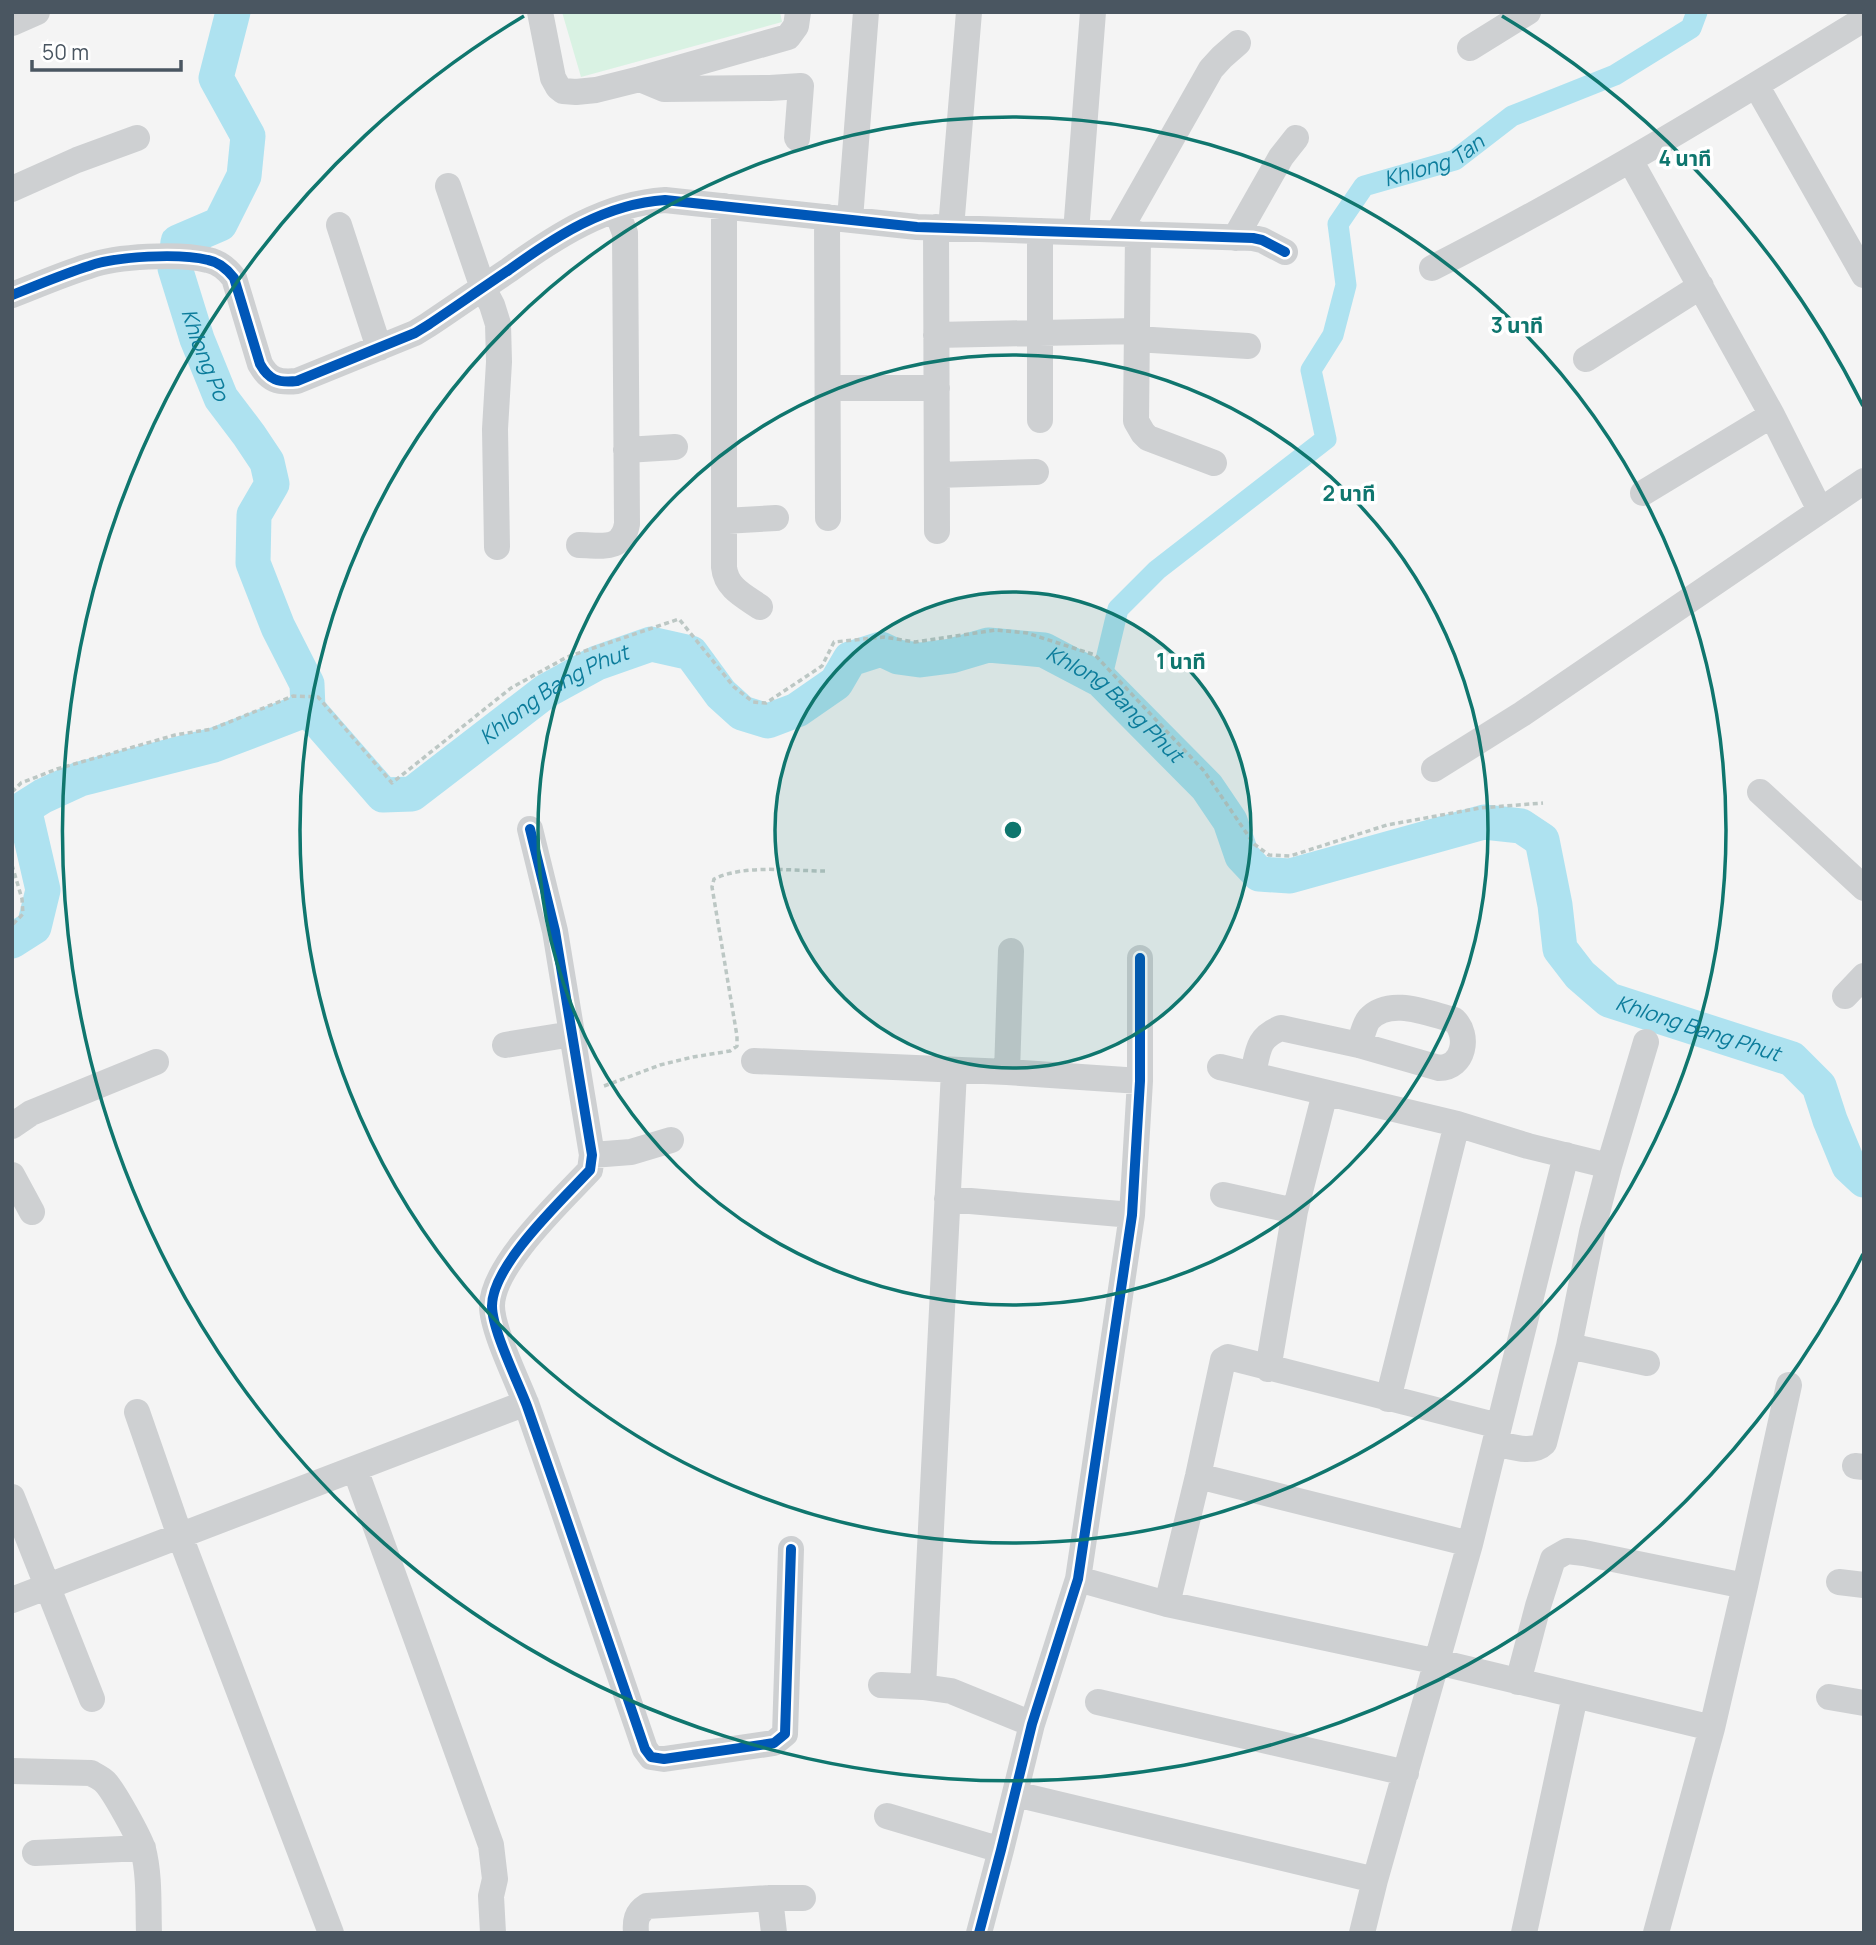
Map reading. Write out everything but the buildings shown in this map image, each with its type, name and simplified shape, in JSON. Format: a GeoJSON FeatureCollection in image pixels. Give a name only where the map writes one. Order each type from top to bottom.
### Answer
{"type":"FeatureCollection","features":[{"type":"Feature","properties":{"kind":"street"},"geometry":{"type":"LineString","coordinates":[[12,23],[37,12]]}},
{"type":"Feature","properties":{"kind":"street"},"geometry":{"type":"LineString","coordinates":[[540,12],[553,78],[558,87],[576,92],[640,79],[788,37],[796,26],[798,12]]}},
{"type":"Feature","properties":{"kind":"street"},"geometry":{"type":"LineString","coordinates":[[828,518],[828,388],[839,218],[866,12]]}},
{"type":"Feature","properties":{"kind":"street"},"geometry":{"type":"LineString","coordinates":[[937,531],[936,335],[943,227],[969,12]]}},
{"type":"Feature","properties":{"kind":"street"},"geometry":{"type":"LineString","coordinates":[[1076,232],[1093,12]]}},
{"type":"Feature","properties":{"kind":"street"},"geometry":{"type":"LineString","coordinates":[[1470,48],[1528,12]]}},
{"type":"Feature","properties":{"kind":"street"},"geometry":{"type":"LineString","coordinates":[[1432,268],[1511,228],[1630,160],[1864,19]]}},
{"type":"Feature","properties":{"kind":"street"},"geometry":{"type":"LineString","coordinates":[[1214,463],[1148,438],[1135,415],[1136,335],[1128,234],[1211,69],[1238,43]]}},
{"type":"Feature","properties":{"kind":"street"},"geometry":{"type":"LineString","coordinates":[[640,79],[664,89],[802,86],[797,138]]}},
{"type":"Feature","properties":{"kind":"street"},"geometry":{"type":"LineString","coordinates":[[1756,85],[1864,275]]}},
{"type":"Feature","properties":{"kind":"street"},"geometry":{"type":"LineString","coordinates":[[12,189],[77,160],[137,138]]}},
{"type":"Feature","properties":{"kind":"street"},"geometry":{"type":"LineString","coordinates":[[1236,238],[1280,157],[1296,138]]}},
{"type":"Feature","properties":{"kind":"street"},"geometry":{"type":"LineString","coordinates":[[1630,160],[1772,415],[1820,510]]}},
{"type":"Feature","properties":{"kind":"street"},"geometry":{"type":"LineString","coordinates":[[448,186],[498,324],[500,343],[495,429],[498,547]]}},
{"type":"Feature","properties":{"kind":"street"},"geometry":{"type":"LineString","coordinates":[[12,295],[105,261],[180,257],[208,260],[219,264],[234,278],[260,364],[265,373],[284,383],[297,381],[428,326],[556,237],[630,204],[665,200],[943,227],[1236,238],[1262,240],[1285,252]]}},
{"type":"Feature","properties":{"kind":"street"},"geometry":{"type":"LineString","coordinates":[[724,206],[725,578],[732,587],[760,607]]}},
{"type":"Feature","properties":{"kind":"street"},"geometry":{"type":"LineString","coordinates":[[579,544],[612,546],[618,543],[625,531],[625,233],[613,211]]}},
{"type":"Feature","properties":{"kind":"street"},"geometry":{"type":"LineString","coordinates":[[339,225],[379,348]]}},
{"type":"Feature","properties":{"kind":"street"},"geometry":{"type":"LineString","coordinates":[[1040,231],[1040,420]]}},
{"type":"Feature","properties":{"kind":"street"},"geometry":{"type":"LineString","coordinates":[[1586,359],[1701,286]]}},
{"type":"Feature","properties":{"kind":"street"},"geometry":{"type":"LineString","coordinates":[[936,335],[1136,335],[1248,346]]}},
{"type":"Feature","properties":{"kind":"street"},"geometry":{"type":"LineString","coordinates":[[828,388],[937,388]]}},
{"type":"Feature","properties":{"kind":"street"},"geometry":{"type":"LineString","coordinates":[[1643,493],[1772,415]]}},
{"type":"Feature","properties":{"kind":"street"},"geometry":{"type":"LineString","coordinates":[[626,450],[675,447]]}},
{"type":"Feature","properties":{"kind":"street"},"geometry":{"type":"LineString","coordinates":[[937,475],[1036,472]]}},
{"type":"Feature","properties":{"kind":"street"},"geometry":{"type":"LineString","coordinates":[[1434,769],[1522,714],[1864,481]]}},
{"type":"Feature","properties":{"kind":"street"},"geometry":{"type":"LineString","coordinates":[[724,521],[776,518]]}},
{"type":"Feature","properties":{"kind":"street"},"geometry":{"type":"LineString","coordinates":[[1760,793],[1864,888]]}},
{"type":"Feature","properties":{"kind":"street"},"geometry":{"type":"LineString","coordinates":[[530,829],[555,931],[592,1155],[590,1170],[508,1263],[497,1284],[492,1306],[496,1328],[526,1404],[645,1749],[651,1757],[664,1759],[774,1743],[785,1734],[792,1549]]}},
{"type":"Feature","properties":{"kind":"street"},"geometry":{"type":"LineString","coordinates":[[1007,1072],[1011,951]]}},
{"type":"Feature","properties":{"kind":"street"},"geometry":{"type":"LineString","coordinates":[[979,1933],[1032,1724],[1077,1579],[1132,1215],[1140,1081],[1140,958]]}},
{"type":"Feature","properties":{"kind":"street"},"geometry":{"type":"LineString","coordinates":[[1845,996],[1864,976]]}},
{"type":"Feature","properties":{"kind":"street"},"geometry":{"type":"LineString","coordinates":[[1253,1074],[1260,1045],[1269,1032],[1281,1028],[1359,1045]]}},
{"type":"Feature","properties":{"kind":"street"},"geometry":{"type":"LineString","coordinates":[[505,1045],[572,1034]]}},
{"type":"Feature","properties":{"kind":"street"},"geometry":{"type":"LineString","coordinates":[[1167,1604],[1223,1360],[1228,1357],[1388,1399],[1497,1434],[1531,1450],[1538,1449],[1544,1443],[1569,1346],[1592,1232],[1646,1042]]}},
{"type":"Feature","properties":{"kind":"street"},"geometry":{"type":"LineString","coordinates":[[754,1061],[1007,1072],[1140,1081]]}},
{"type":"Feature","properties":{"kind":"street"},"geometry":{"type":"LineString","coordinates":[[12,1126],[31,1113],[156,1062]]}},
{"type":"Feature","properties":{"kind":"street"},"geometry":{"type":"LineString","coordinates":[[1220,1067],[1457,1124],[1528,1146],[1609,1166]]}},
{"type":"Feature","properties":{"kind":"street"},"geometry":{"type":"LineString","coordinates":[[923,1687],[954,1071]]}},
{"type":"Feature","properties":{"kind":"street"},"geometry":{"type":"LineString","coordinates":[[1268,1369],[1295,1211],[1325,1093]]}},
{"type":"Feature","properties":{"kind":"street"},"geometry":{"type":"LineString","coordinates":[[1388,1399],[1457,1124]]}},
{"type":"Feature","properties":{"kind":"street"},"geometry":{"type":"LineString","coordinates":[[592,1155],[631,1152],[671,1140]]}},
{"type":"Feature","properties":{"kind":"street"},"geometry":{"type":"LineString","coordinates":[[1362,1933],[1470,1544],[1566,1155]]}},
{"type":"Feature","properties":{"kind":"street"},"geometry":{"type":"LineString","coordinates":[[12,1175],[32,1212]]}},
{"type":"Feature","properties":{"kind":"street"},"geometry":{"type":"LineString","coordinates":[[1223,1195],[1295,1211]]}},
{"type":"Feature","properties":{"kind":"street"},"geometry":{"type":"LineString","coordinates":[[947,1199],[1132,1215]]}},
{"type":"Feature","properties":{"kind":"street"},"geometry":{"type":"LineString","coordinates":[[1569,1346],[1647,1363]]}},
{"type":"Feature","properties":{"kind":"street"},"geometry":{"type":"LineString","coordinates":[[1656,1933],[1712,1728],[1789,1385]]}},
{"type":"Feature","properties":{"kind":"street"},"geometry":{"type":"LineString","coordinates":[[12,1600],[526,1404]]}},
{"type":"Feature","properties":{"kind":"street"},"geometry":{"type":"LineString","coordinates":[[137,1412],[180,1536],[331,1933]]}},
{"type":"Feature","properties":{"kind":"street"},"geometry":{"type":"LineString","coordinates":[[355,1469],[491,1845],[495,1879],[491,1896],[493,1933]]}},
{"type":"Feature","properties":{"kind":"street"},"geometry":{"type":"LineString","coordinates":[[1198,1476],[1470,1544]]}},
{"type":"Feature","properties":{"kind":"street"},"geometry":{"type":"LineString","coordinates":[[12,1496],[92,1699]]}},
{"type":"Feature","properties":{"kind":"street"},"geometry":{"type":"LineString","coordinates":[[1518,1682],[1553,1559],[1567,1551],[1745,1586]]}},
{"type":"Feature","properties":{"kind":"street"},"geometry":{"type":"LineString","coordinates":[[1077,1579],[1167,1604],[1438,1662],[1712,1728]]}},
{"type":"Feature","properties":{"kind":"street"},"geometry":{"type":"LineString","coordinates":[[881,1685],[951,1690],[1032,1724]]}},
{"type":"Feature","properties":{"kind":"street"},"geometry":{"type":"LineString","coordinates":[[1524,1933],[1575,1696]]}},
{"type":"Feature","properties":{"kind":"street"},"geometry":{"type":"LineString","coordinates":[[1829,1697],[1864,1703]]}},
{"type":"Feature","properties":{"kind":"street"},"geometry":{"type":"LineString","coordinates":[[1098,1702],[1406,1773]]}},
{"type":"Feature","properties":{"kind":"street"},"geometry":{"type":"LineString","coordinates":[[12,1771],[91,1773],[99,1777],[114,1794],[143,1848],[147,1874],[149,1933]]}},
{"type":"Feature","properties":{"kind":"street"},"geometry":{"type":"LineString","coordinates":[[1015,1794],[1375,1880]]}},
{"type":"Feature","properties":{"kind":"street"},"geometry":{"type":"LineString","coordinates":[[887,1816],[1001,1850]]}},
{"type":"Feature","properties":{"kind":"street"},"geometry":{"type":"LineString","coordinates":[[35,1853],[143,1848]]}},
{"type":"Feature","properties":{"kind":"street"},"geometry":{"type":"LineString","coordinates":[[770,1898],[774,1933]]}},
{"type":"Feature","properties":{"kind":"street"},"geometry":{"type":"LineString","coordinates":[[636,1933],[635,1922],[639,1911],[647,1906],[803,1898]]}},
{"type":"Feature","properties":{"kind":"path"},"geometry":{"type":"LineString","coordinates":[[12,792],[21,783],[57,769],[175,735],[212,729],[293,696],[318,697],[391,783],[511,688],[567,657],[679,619],[734,687],[753,702],[766,703],[822,666],[834,642],[884,637],[915,642],[996,630],[1027,633],[1095,655],[1204,771],[1254,844],[1269,855],[1290,856],[1387,824],[1480,808],[1543,803]]}},
{"type":"Feature","properties":{"kind":"path"},"geometry":{"type":"LineString","coordinates":[[12,864],[22,899],[23,915],[12,925]]}},
{"type":"Feature","properties":{"kind":"path"},"geometry":{"type":"LineString","coordinates":[[582,1094],[660,1066],[730,1051],[737,1046],[712,887],[715,879],[744,870],[825,871]]}},
{"type":"Feature","properties":{"kind":"green space"},"geometry":{"type":"Polygon","coordinates":[[[562,12],[780,12],[782,22],[581,77],[562,12]]]}},
{"type":"Feature","properties":{"kind":"waterway","name":"Khlong Po"},"geometry":{"type":"LineString","coordinates":[[233,12],[216,78],[248,136],[244,176],[220,224],[178,242],[175,268],[197,339],[221,398],[267,462],[272,484],[254,515],[253,563],[278,627],[307,684],[308,709]]}},
{"type":"Feature","properties":{"kind":"waterway","name":"Khlong Tan"},"geometry":{"type":"LineString","coordinates":[[1101,680],[1118,609],[1157,570],[1326,439],[1311,370],[1333,335],[1346,285],[1338,224],[1364,186],[1455,160],[1512,116],[1615,75],[1691,28],[1697,12]]}},
{"type":"Feature","properties":{"kind":"waterway","name":"Khlong Bang Phut"},"geometry":{"type":"LineString","coordinates":[[12,941],[34,927],[43,890],[24,808],[80,779],[214,745],[308,709],[383,795],[412,794],[546,691],[597,663],[651,644],[691,653],[721,694],[742,713],[768,721],[797,710],[836,683],[850,659],[881,649],[898,657],[920,660],[951,656],[988,645],[1044,650],[1101,680],[1207,787],[1230,821],[1242,856],[1259,874],[1290,876],[1484,822],[1521,826],[1542,840],[1555,905],[1560,949],[1580,975],[1609,1000],[1792,1059],[1819,1086],[1849,1166],[1864,1180]]}},
{"type":"Feature","properties":{"kind":"cycle path"},"geometry":{"type":"LineString","coordinates":[[12,295],[79,269],[115,260],[165,256],[212,261],[223,266],[234,278],[263,369],[279,381],[290,382],[415,333],[545,245],[582,224],[622,208],[665,200],[917,227],[1253,238],[1285,252]]}},
{"type":"Feature","properties":{"kind":"cycle path"},"geometry":{"type":"LineString","coordinates":[[530,829],[555,931],[592,1155],[590,1170],[530,1234],[503,1272],[495,1290],[493,1316],[527,1406],[645,1749],[651,1757],[664,1759],[774,1743],[785,1734],[791,1549]]}},
{"type":"Feature","properties":{"kind":"cycle path"},"geometry":{"type":"LineString","coordinates":[[979,1933],[1032,1724],[1078,1579],[1132,1215],[1140,1081],[1140,958]]}}]}
